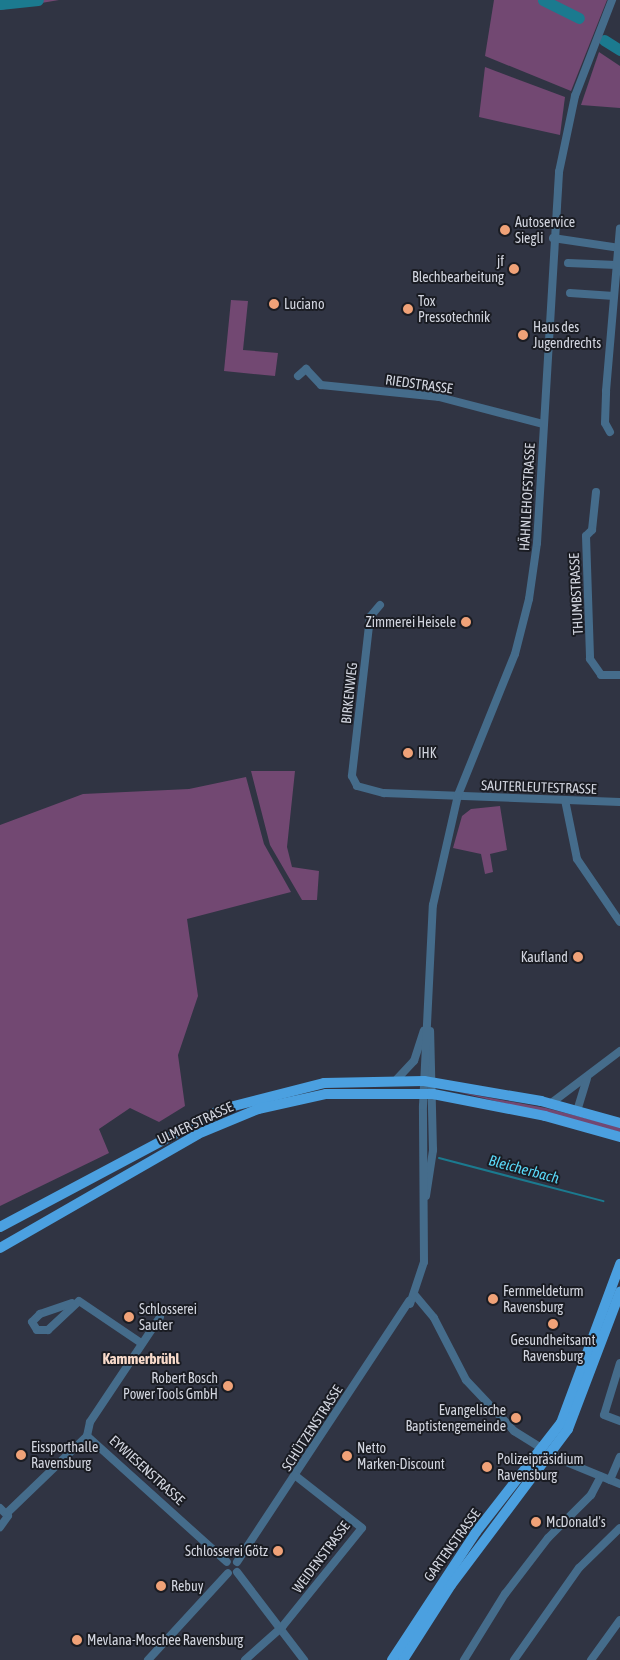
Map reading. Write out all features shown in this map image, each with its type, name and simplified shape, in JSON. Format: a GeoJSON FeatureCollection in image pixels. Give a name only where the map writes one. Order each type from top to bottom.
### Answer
{"type":"FeatureCollection","features":[{"type":"Feature","properties":{"kind":"main road","name":"ULMER STRASSE"},"geometry":{"type":"LineString","coordinates":[[0,1226],[222,1109],[324,1083],[397,1079],[429,1081],[550,1104],[620,1122]]}},
{"type":"Feature","properties":{"kind":"main road","name":"ULMER STRASSE"},"geometry":{"type":"LineString","coordinates":[[0,1248],[169,1149],[258,1109],[326,1094],[428,1093],[619,1137]]}},
{"type":"Feature","properties":{"kind":"main road","name":"GARTENSTRASSE"},"geometry":{"type":"LineString","coordinates":[[392,1660],[476,1532],[546,1453],[572,1398],[620,1264]]}},
{"type":"Feature","properties":{"kind":"main road","name":"GARTENSTRASSE"},"geometry":{"type":"LineString","coordinates":[[403,1660],[485,1537],[546,1453],[582,1399],[620,1292]]}},
{"type":"Feature","properties":{"kind":"street","name":"HÄHNLEHOFSTRASSE"},"geometry":{"type":"LineString","coordinates":[[428,1019],[433,905],[458,795],[506,678],[526,612],[537,543],[553,238],[559,172],[570,114],[612,0]]}},
{"type":"Feature","properties":{"kind":"street"},"geometry":{"type":"LineString","coordinates":[[610,432],[605,423],[606,390],[616,293],[620,228]]}},
{"type":"Feature","properties":{"kind":"street"},"geometry":{"type":"LineString","coordinates":[[553,238],[619,248]]}},
{"type":"Feature","properties":{"kind":"street"},"geometry":{"type":"LineString","coordinates":[[568,263],[617,265]]}},
{"type":"Feature","properties":{"kind":"street"},"geometry":{"type":"LineString","coordinates":[[570,293],[616,293]]}},
{"type":"Feature","properties":{"kind":"street","name":"RIEDSTRASSE"},"geometry":{"type":"LineString","coordinates":[[298,376],[306,369],[321,385],[439,397],[544,424]]}},
{"type":"Feature","properties":{"kind":"street","name":"THUMBSTRASSE"},"geometry":{"type":"LineString","coordinates":[[596,492],[592,530],[586,536],[590,659],[601,675],[620,675]]}},
{"type":"Feature","properties":{"kind":"street","name":"BIRKENWEG"},"geometry":{"type":"LineString","coordinates":[[357,786],[352,776],[370,617],[380,605]]}},
{"type":"Feature","properties":{"kind":"street","name":"SAUTERLEUTESTRASSE"},"geometry":{"type":"LineString","coordinates":[[357,786],[384,793],[620,802]]}},
{"type":"Feature","properties":{"kind":"street"},"geometry":{"type":"LineString","coordinates":[[565,800],[577,859],[620,922]]}},
{"type":"Feature","properties":{"kind":"street"},"geometry":{"type":"LineString","coordinates":[[397,1079],[414,1061],[428,1019]]}},
{"type":"Feature","properties":{"kind":"street"},"geometry":{"type":"LineString","coordinates":[[428,1019],[429,1081],[424,1262],[419,1298],[466,1380],[514,1432],[546,1453],[620,1484]]}},
{"type":"Feature","properties":{"kind":"street"},"geometry":{"type":"LineString","coordinates":[[550,1104],[620,1051]]}},
{"type":"Feature","properties":{"kind":"street"},"geometry":{"type":"LineString","coordinates":[[577,1111],[588,1076]]}},
{"type":"Feature","properties":{"kind":"street"},"geometry":{"type":"LineString","coordinates":[[408,1304],[419,1298]]}},
{"type":"Feature","properties":{"kind":"street","name":"SCHÜTZENSTRASSE"},"geometry":{"type":"LineString","coordinates":[[237,1562],[296,1476],[408,1304],[419,1298]]}},
{"type":"Feature","properties":{"kind":"street"},"geometry":{"type":"LineString","coordinates":[[72,1303],[48,1330],[37,1330],[32,1322],[40,1314],[72,1303],[85,1302],[141,1343]]}},
{"type":"Feature","properties":{"kind":"street"},"geometry":{"type":"LineString","coordinates":[[87,1436],[90,1422],[160,1317]]}},
{"type":"Feature","properties":{"kind":"street"},"geometry":{"type":"LineString","coordinates":[[620,1363],[604,1414],[620,1422]]}},
{"type":"Feature","properties":{"kind":"street","name":"EYWIESENSTRASSE"},"geometry":{"type":"LineString","coordinates":[[0,1527],[7,1522],[7,1513],[87,1436],[227,1562]]}},
{"type":"Feature","properties":{"kind":"street"},"geometry":{"type":"LineString","coordinates":[[610,1480],[620,1457]]}},
{"type":"Feature","properties":{"kind":"street","name":"WEIDENSTRASSE"},"geometry":{"type":"LineString","coordinates":[[245,1660],[282,1627],[362,1528],[296,1476]]}},
{"type":"Feature","properties":{"kind":"street"},"geometry":{"type":"LineString","coordinates":[[464,1660],[505,1594],[548,1538],[591,1495],[601,1476]]}},
{"type":"Feature","properties":{"kind":"street"},"geometry":{"type":"LineString","coordinates":[[0,1508],[7,1513]]}},
{"type":"Feature","properties":{"kind":"street"},"geometry":{"type":"LineString","coordinates":[[514,1660],[579,1568],[620,1528]]}},
{"type":"Feature","properties":{"kind":"street"},"geometry":{"type":"LineString","coordinates":[[228,1573],[227,1562],[237,1562],[237,1572],[282,1627],[304,1660]]}},
{"type":"Feature","properties":{"kind":"street"},"geometry":{"type":"LineString","coordinates":[[148,1660],[228,1573],[237,1572]]}},
{"type":"Feature","properties":{"kind":"street"},"geometry":{"type":"LineString","coordinates":[[591,1660],[620,1620]]}},
{"type":"Feature","properties":{"kind":"shaded area"},"geometry":{"type":"Polygon","coordinates":[[[0,0],[59,0],[0,10],[0,0]]]}},
{"type":"Feature","properties":{"kind":"shaded area"},"geometry":{"type":"Polygon","coordinates":[[[494,0],[607,0],[571,91],[485,56],[494,0]]]}},
{"type":"Feature","properties":{"kind":"shaded area"},"geometry":{"type":"Polygon","coordinates":[[[599,52],[620,66],[620,108],[581,105],[599,52]]]}},
{"type":"Feature","properties":{"kind":"shaded area"},"geometry":{"type":"Polygon","coordinates":[[[485,67],[565,97],[560,135],[479,117],[485,67]]]}},
{"type":"Feature","properties":{"kind":"shaded area"},"geometry":{"type":"Polygon","coordinates":[[[231,300],[248,301],[243,350],[278,353],[275,376],[224,371],[231,300]]]}},
{"type":"Feature","properties":{"kind":"shaded area"},"geometry":{"type":"Polygon","coordinates":[[[251,771],[295,771],[287,847],[292,867],[319,871],[317,900],[302,900],[270,845],[251,771]]]}},
{"type":"Feature","properties":{"kind":"shaded area"},"geometry":{"type":"Polygon","coordinates":[[[246,777],[264,844],[291,892],[187,919],[198,996],[178,1055],[185,1106],[159,1122],[130,1108],[99,1129],[109,1153],[0,1206],[0,825],[83,794],[189,789],[246,777]]]}},
{"type":"Feature","properties":{"kind":"shaded area"},"geometry":{"type":"Polygon","coordinates":[[[500,806],[507,850],[490,854],[493,872],[485,874],[481,854],[453,848],[462,816],[471,809],[500,806]]]}},
{"type":"Feature","properties":{"kind":"shaded area"},"geometry":{"type":"Polygon","coordinates":[[[458,1092],[546,1108],[620,1127],[620,1132],[458,1092]]]}},
{"type":"Feature","properties":{"kind":"waterway"},"geometry":{"type":"LineString","coordinates":[[0,4],[38,0]]}},
{"type":"Feature","properties":{"kind":"waterway"},"geometry":{"type":"LineString","coordinates":[[543,0],[579,18]]}},
{"type":"Feature","properties":{"kind":"waterway"},"geometry":{"type":"LineString","coordinates":[[604,40],[620,50]]}},
{"type":"Feature","properties":{"kind":"waterway","name":"Bleicherbach"},"geometry":{"type":"LineString","coordinates":[[439,1158],[603,1201]]}},
{"type":"Feature","properties":{"kind":"place","name":"Autoservice Siegli"},"geometry":{"type":"Point","coordinates":[505,230]}},
{"type":"Feature","properties":{"kind":"place","name":"jf Blechbearbeitung"},"geometry":{"type":"Point","coordinates":[514,269]}},
{"type":"Feature","properties":{"kind":"place","name":"Luciano"},"geometry":{"type":"Point","coordinates":[274,304]}},
{"type":"Feature","properties":{"kind":"place","name":"Tox Pressotechnik"},"geometry":{"type":"Point","coordinates":[408,309]}},
{"type":"Feature","properties":{"kind":"place","name":"Haus des Jugendrechts"},"geometry":{"type":"Point","coordinates":[523,335]}},
{"type":"Feature","properties":{"kind":"place","name":"Zimmerei Heisele"},"geometry":{"type":"Point","coordinates":[466,622]}},
{"type":"Feature","properties":{"kind":"place","name":"IHK"},"geometry":{"type":"Point","coordinates":[408,753]}},
{"type":"Feature","properties":{"kind":"place","name":"Kaufland"},"geometry":{"type":"Point","coordinates":[578,957]}},
{"type":"Feature","properties":{"kind":"place","name":"Fernmeldeturm Ravensburg"},"geometry":{"type":"Point","coordinates":[493,1299]}},
{"type":"Feature","properties":{"kind":"place","name":"Schlosserei Sauter"},"geometry":{"type":"Point","coordinates":[129,1317]}},
{"type":"Feature","properties":{"kind":"place","name":"Gesundheitsamt Ravensburg"},"geometry":{"type":"Point","coordinates":[553,1324]}},
{"type":"Feature","properties":{"kind":"place","name":"Robert Bosch Power Tools GmbH"},"geometry":{"type":"Point","coordinates":[228,1386]}},
{"type":"Feature","properties":{"kind":"place","name":"Evangelische Baptistengemeinde"},"geometry":{"type":"Point","coordinates":[516,1418]}},
{"type":"Feature","properties":{"kind":"place","name":"Eissporthalle Ravensburg"},"geometry":{"type":"Point","coordinates":[21,1455]}},
{"type":"Feature","properties":{"kind":"place","name":"Netto Marken-Discount"},"geometry":{"type":"Point","coordinates":[347,1456]}},
{"type":"Feature","properties":{"kind":"place","name":"Polizeipräsidium Ravensburg"},"geometry":{"type":"Point","coordinates":[487,1467]}},
{"type":"Feature","properties":{"kind":"place","name":"McDonald's"},"geometry":{"type":"Point","coordinates":[536,1522]}},
{"type":"Feature","properties":{"kind":"place","name":"Schlosserei Götz"},"geometry":{"type":"Point","coordinates":[278,1551]}},
{"type":"Feature","properties":{"kind":"place","name":"Rebuy"},"geometry":{"type":"Point","coordinates":[161,1586]}},
{"type":"Feature","properties":{"kind":"place","name":"Mevlana-Moschee Ravensburg"},"geometry":{"type":"Point","coordinates":[77,1640]}},
{"type":"Feature","properties":{"kind":"district","name":"Kammerbrühl"},"geometry":{"type":"Point","coordinates":[141,1359]}}]}
